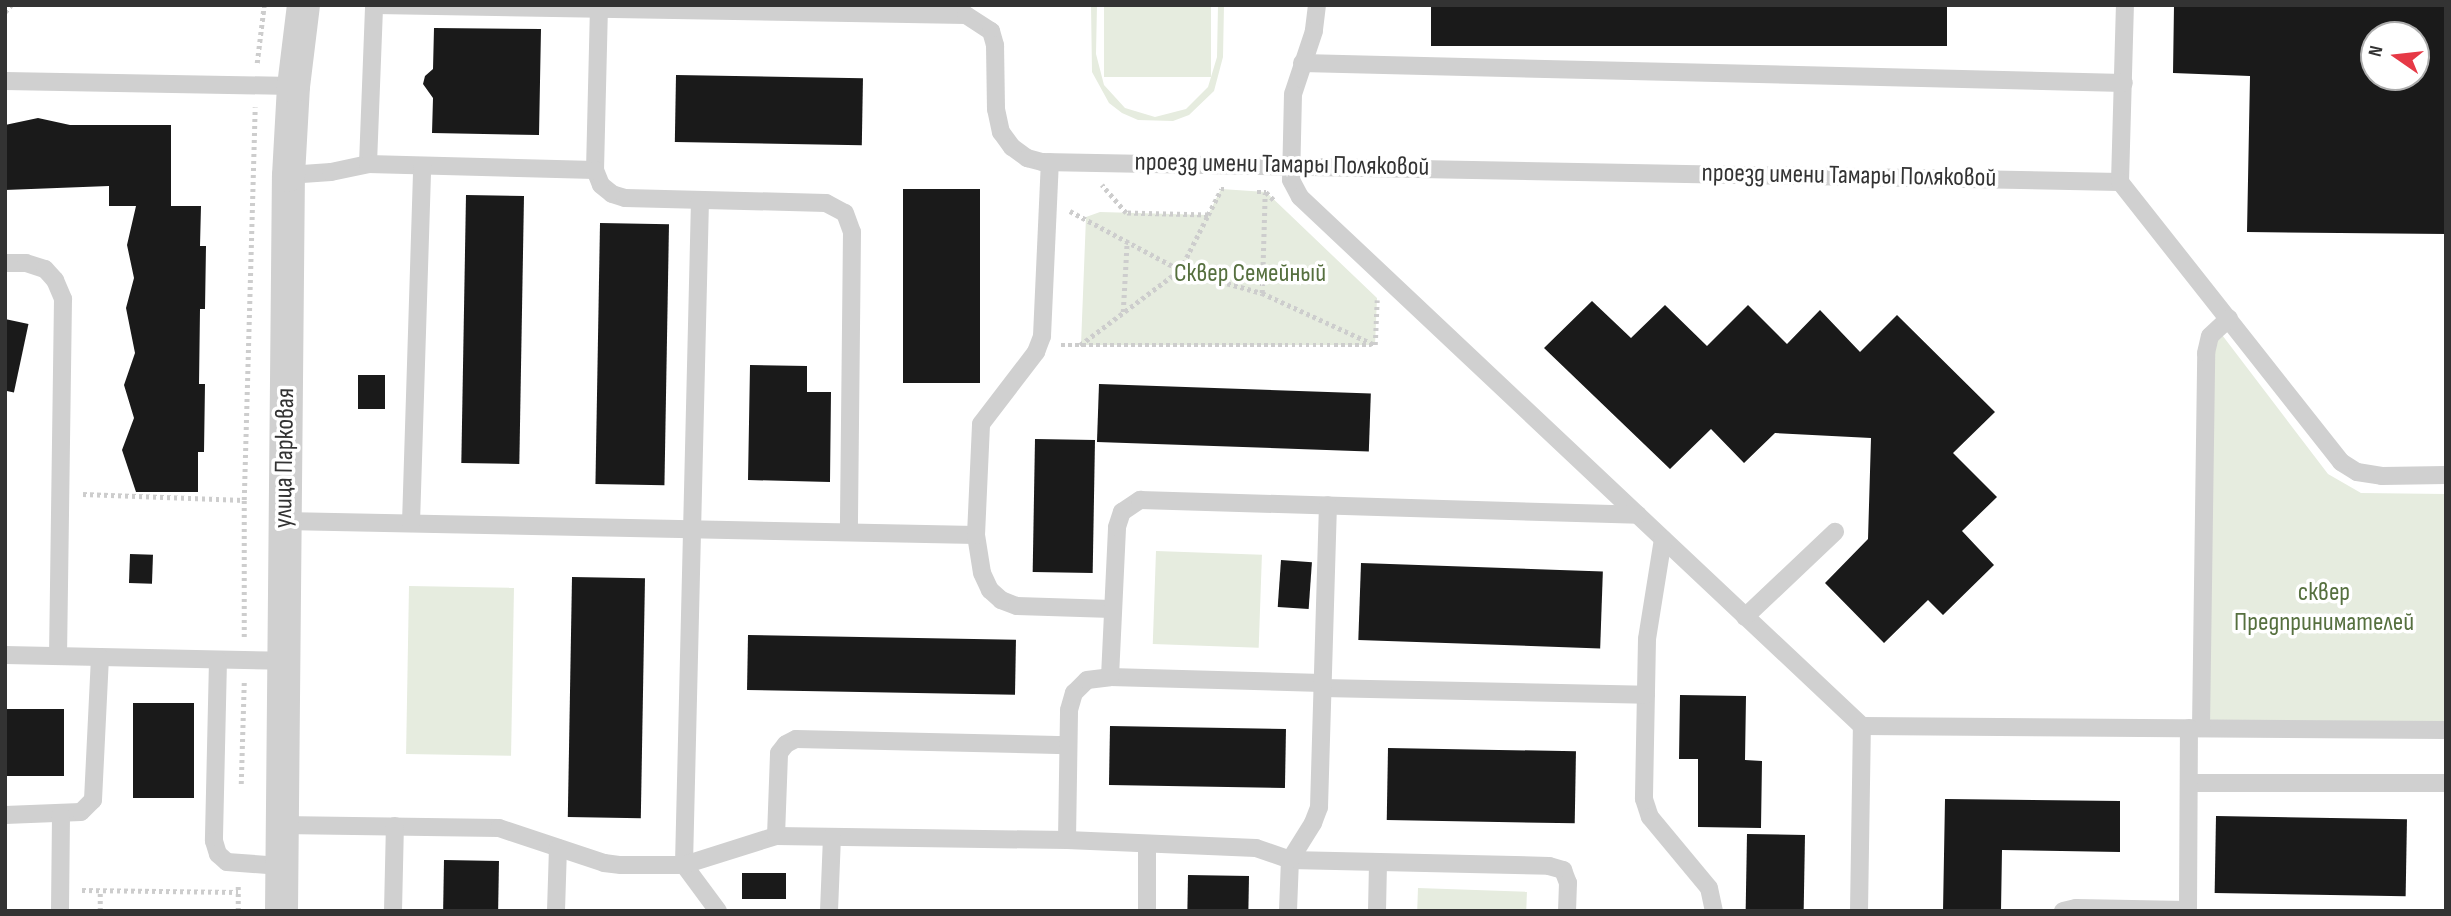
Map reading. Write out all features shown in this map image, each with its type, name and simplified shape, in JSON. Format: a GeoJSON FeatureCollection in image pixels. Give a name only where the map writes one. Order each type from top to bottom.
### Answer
{"type":"FeatureCollection","features":[{"type":"Feature","properties":{"kind":"street","name":"улица Парковая"},"geometry":{"type":"LineString","coordinates":[[281,911],[288,174],[293,86],[303,5]]}},
{"type":"Feature","properties":{"kind":"lane"},"geometry":{"type":"LineString","coordinates":[[368,164],[375,5]]}},
{"type":"Feature","properties":{"kind":"lane","name":"проезд имени Тамары Поляковой"},"geometry":{"type":"LineString","coordinates":[[375,5],[966,10],[990,31],[995,45],[996,109],[1001,132],[1027,159],[1050,162],[1290,164],[2120,182]]}},
{"type":"Feature","properties":{"kind":"lane"},"geometry":{"type":"LineString","coordinates":[[1318,5],[1314,31],[1293,94],[1291,180],[1300,197],[1862,726],[2446,730]]}},
{"type":"Feature","properties":{"kind":"lane"},"geometry":{"type":"LineString","coordinates":[[2125,5],[2120,182],[2341,462],[2357,472],[2382,476],[2446,475]]}},
{"type":"Feature","properties":{"kind":"lane"},"geometry":{"type":"LineString","coordinates":[[599,7],[594,170],[601,185],[612,194],[625,198],[826,203],[845,213],[852,232],[849,532]]}},
{"type":"Feature","properties":{"kind":"lane"},"geometry":{"type":"LineString","coordinates":[[1302,63],[2124,83]]}},
{"type":"Feature","properties":{"kind":"lane"},"geometry":{"type":"LineString","coordinates":[[5,81],[293,86]]}},
{"type":"Feature","properties":{"kind":"lane"},"geometry":{"type":"LineString","coordinates":[[1050,162],[1045,314],[1039,345],[981,424],[976,535],[982,573],[990,590],[1001,600],[1017,606],[1112,608]]}},
{"type":"Feature","properties":{"kind":"lane"},"geometry":{"type":"LineString","coordinates":[[288,174],[331,172],[368,164],[594,170]]}},
{"type":"Feature","properties":{"kind":"lane"},"geometry":{"type":"LineString","coordinates":[[411,523],[422,166]]}},
{"type":"Feature","properties":{"kind":"lane"},"geometry":{"type":"LineString","coordinates":[[701,200],[684,865],[718,911]]}},
{"type":"Feature","properties":{"kind":"lane"},"geometry":{"type":"LineString","coordinates":[[5,263],[26,262],[45,269],[55,280],[63,299],[58,656]]}},
{"type":"Feature","properties":{"kind":"lane"},"geometry":{"type":"LineString","coordinates":[[2063,911],[2076,908],[2188,910],[2189,783],[2195,728],[2206,353],[2210,336],[2229,318]]}},
{"type":"Feature","properties":{"kind":"lane"},"geometry":{"type":"LineString","coordinates":[[1110,677],[1116,527],[1122,512],[1140,500],[1639,515]]}},
{"type":"Feature","properties":{"kind":"lane"},"geometry":{"type":"LineString","coordinates":[[1288,911],[1290,860],[1313,823],[1319,807],[1328,505]]}},
{"type":"Feature","properties":{"kind":"lane"},"geometry":{"type":"LineString","coordinates":[[284,521],[976,535]]}},
{"type":"Feature","properties":{"kind":"lane"},"geometry":{"type":"LineString","coordinates":[[1745,617],[1835,532]]}},
{"type":"Feature","properties":{"kind":"lane"},"geometry":{"type":"LineString","coordinates":[[1663,539],[1647,639],[1644,800],[1650,817],[1709,888],[1714,911]]}},
{"type":"Feature","properties":{"kind":"lane"},"geometry":{"type":"LineString","coordinates":[[5,655],[283,661]]}},
{"type":"Feature","properties":{"kind":"lane"},"geometry":{"type":"LineString","coordinates":[[5,815],[61,815],[81,812],[93,800],[100,657]]}},
{"type":"Feature","properties":{"kind":"lane"},"geometry":{"type":"LineString","coordinates":[[218,660],[214,841],[218,854],[227,862],[239,866],[281,866]]}},
{"type":"Feature","properties":{"kind":"lane"},"geometry":{"type":"LineString","coordinates":[[1067,840],[1069,710],[1074,693],[1087,680],[1110,677],[1646,695]]}},
{"type":"Feature","properties":{"kind":"lane"},"geometry":{"type":"LineString","coordinates":[[1859,911],[1862,726]]}},
{"type":"Feature","properties":{"kind":"lane"},"geometry":{"type":"LineString","coordinates":[[776,836],[779,753],[786,744],[796,739],[1068,745]]}},
{"type":"Feature","properties":{"kind":"lane"},"geometry":{"type":"LineString","coordinates":[[2189,783],[2446,783]]}},
{"type":"Feature","properties":{"kind":"lane"},"geometry":{"type":"LineString","coordinates":[[60,911],[61,815]]}},
{"type":"Feature","properties":{"kind":"lane"},"geometry":{"type":"LineString","coordinates":[[281,825],[499,828],[604,863],[684,865],[776,836],[1067,840],[1256,848],[1290,860],[1549,866],[1563,870],[1568,883],[1567,911]]}},
{"type":"Feature","properties":{"kind":"lane"},"geometry":{"type":"LineString","coordinates":[[393,911],[395,826]]}},
{"type":"Feature","properties":{"kind":"lane"},"geometry":{"type":"LineString","coordinates":[[829,911],[832,837]]}},
{"type":"Feature","properties":{"kind":"lane"},"geometry":{"type":"LineString","coordinates":[[1147,844],[1147,911]]}},
{"type":"Feature","properties":{"kind":"lane"},"geometry":{"type":"LineString","coordinates":[[556,911],[558,848]]}},
{"type":"Feature","properties":{"kind":"lane"},"geometry":{"type":"LineString","coordinates":[[1377,911],[1378,862]]}},
{"type":"Feature","properties":{"kind":"path"},"geometry":{"type":"LineString","coordinates":[[5,12],[10,5]]}},
{"type":"Feature","properties":{"kind":"path"},"geometry":{"type":"LineString","coordinates":[[61,493],[244,500],[256,85],[264,5]]}},
{"type":"Feature","properties":{"kind":"path"},"geometry":{"type":"LineString","coordinates":[[1096,178],[1126,213],[1208,215]]}},
{"type":"Feature","properties":{"kind":"path"},"geometry":{"type":"LineString","coordinates":[[1080,345],[1180,270],[1221,189],[1232,190]]}},
{"type":"Feature","properties":{"kind":"path"},"geometry":{"type":"LineString","coordinates":[[1254,191],[1266,192],[1276,202]]}},
{"type":"Feature","properties":{"kind":"path"},"geometry":{"type":"LineString","coordinates":[[1262,293],[1266,192]]}},
{"type":"Feature","properties":{"kind":"path"},"geometry":{"type":"LineString","coordinates":[[1068,210],[1180,270],[1262,293],[1376,345]]}},
{"type":"Feature","properties":{"kind":"path"},"geometry":{"type":"LineString","coordinates":[[1123,313],[1128,240]]}},
{"type":"Feature","properties":{"kind":"path"},"geometry":{"type":"LineString","coordinates":[[1376,345],[1377,298]]}},
{"type":"Feature","properties":{"kind":"path"},"geometry":{"type":"LineString","coordinates":[[1039,345],[1376,345]]}},
{"type":"Feature","properties":{"kind":"path"},"geometry":{"type":"LineString","coordinates":[[60,890],[238,892]]}},
{"type":"Feature","properties":{"kind":"path"},"geometry":{"type":"LineString","coordinates":[[100,891],[100,911]]}},
{"type":"Feature","properties":{"kind":"green space"},"geometry":{"type":"Polygon","coordinates":[[[1091,5],[1097,5],[1096,54],[1104,85],[1125,108],[1155,117],[1186,109],[1208,87],[1217,57],[1218,5],[1224,5],[1223,57],[1214,91],[1189,115],[1173,121],[1138,120],[1122,113],[1109,103],[1092,72],[1091,5]]]}},
{"type":"Feature","properties":{"kind":"green space"},"geometry":{"type":"Polygon","coordinates":[[[1104,5],[1211,5],[1211,77],[1104,77],[1104,5]]]}},
{"type":"Feature","properties":{"kind":"green space","name":"Сквер Семейный"},"geometry":{"type":"Polygon","coordinates":[[[1221,189],[1266,192],[1377,298],[1375,345],[1081,345],[1086,217],[1100,212],[1208,215],[1221,189]]]}},
{"type":"Feature","properties":{"kind":"green space","name":"сквер Предпринимателей"},"geometry":{"type":"Polygon","coordinates":[[[2216,327],[2328,474],[2361,493],[2446,494],[2446,730],[2201,728],[2206,370],[2216,327]]]}},
{"type":"Feature","properties":{"kind":"green space"},"geometry":{"type":"Polygon","coordinates":[[[1156,551],[1262,555],[1259,648],[1153,644],[1156,551]]]}},
{"type":"Feature","properties":{"kind":"green space"},"geometry":{"type":"Polygon","coordinates":[[[409,586],[514,588],[511,756],[406,754],[409,586]]]}},
{"type":"Feature","properties":{"kind":"green space"},"geometry":{"type":"Polygon","coordinates":[[[1418,888],[1527,892],[1526,911],[1417,911],[1418,888]]]}},
{"type":"Feature","properties":{"kind":"building"},"geometry":{"type":"Polygon","coordinates":[[[1431,5],[1947,5],[1947,46],[1431,46],[1431,5]]]}},
{"type":"Feature","properties":{"kind":"building"},"geometry":{"type":"Polygon","coordinates":[[[2174,5],[2446,5],[2446,234],[2247,232],[2250,76],[2173,73],[2174,5]]]}},
{"type":"Feature","properties":{"kind":"building"},"geometry":{"type":"Polygon","coordinates":[[[434,28],[541,29],[539,135],[432,133],[433,98],[423,84],[425,76],[433,69],[434,28]]]}},
{"type":"Feature","properties":{"kind":"building"},"geometry":{"type":"Polygon","coordinates":[[[676,75],[863,78],[862,145],[675,142],[676,75]]]}},
{"type":"Feature","properties":{"kind":"building"},"geometry":{"type":"Polygon","coordinates":[[[38,118],[70,125],[171,125],[171,206],[201,206],[200,246],[206,246],[205,309],[200,309],[199,384],[205,384],[204,452],[198,452],[198,492],[136,492],[122,450],[134,418],[124,385],[135,353],[126,308],[134,278],[127,245],[136,206],[109,206],[109,186],[5,190],[5,125],[38,118]]]}},
{"type":"Feature","properties":{"kind":"building"},"geometry":{"type":"Polygon","coordinates":[[[903,189],[980,189],[980,383],[903,383],[903,189]]]}},
{"type":"Feature","properties":{"kind":"building"},"geometry":{"type":"Polygon","coordinates":[[[466,195],[524,196],[519,464],[461,463],[466,195]]]}},
{"type":"Feature","properties":{"kind":"building"},"geometry":{"type":"Polygon","coordinates":[[[600,223],[669,224],[664,485],[595,484],[600,223]]]}},
{"type":"Feature","properties":{"kind":"building"},"geometry":{"type":"Polygon","coordinates":[[[1592,301],[1631,338],[1665,305],[1707,346],[1748,305],[1787,344],[1820,310],[1860,352],[1897,315],[1995,412],[1953,453],[1997,497],[1962,531],[1994,565],[1943,615],[1928,600],[1884,643],[1825,583],[1868,539],[1871,438],[1775,433],[1744,463],[1711,429],[1670,469],[1544,348],[1592,301]]]}},
{"type":"Feature","properties":{"kind":"building"},"geometry":{"type":"Polygon","coordinates":[[[5,319],[28,324],[14,392],[5,391],[5,319]]]}},
{"type":"Feature","properties":{"kind":"building"},"geometry":{"type":"Polygon","coordinates":[[[750,365],[807,366],[807,392],[831,392],[830,482],[748,480],[750,365]]]}},
{"type":"Feature","properties":{"kind":"building"},"geometry":{"type":"Polygon","coordinates":[[[358,375],[385,375],[385,409],[358,409],[358,375]]]}},
{"type":"Feature","properties":{"kind":"building"},"geometry":{"type":"Polygon","coordinates":[[[1099,384],[1371,393],[1369,451],[1097,442],[1099,384]]]}},
{"type":"Feature","properties":{"kind":"building"},"geometry":{"type":"Polygon","coordinates":[[[1035,439],[1095,440],[1093,573],[1033,572],[1035,439]]]}},
{"type":"Feature","properties":{"kind":"building"},"geometry":{"type":"Polygon","coordinates":[[[130,554],[153,555],[152,584],[129,583],[130,554]]]}},
{"type":"Feature","properties":{"kind":"building"},"geometry":{"type":"Polygon","coordinates":[[[1281,560],[1312,562],[1309,609],[1278,607],[1281,560]]]}},
{"type":"Feature","properties":{"kind":"building"},"geometry":{"type":"Polygon","coordinates":[[[1361,563],[1603,571],[1600,648],[1358,640],[1361,563]]]}},
{"type":"Feature","properties":{"kind":"building"},"geometry":{"type":"Polygon","coordinates":[[[572,577],[645,578],[641,818],[568,817],[572,577]]]}},
{"type":"Feature","properties":{"kind":"building"},"geometry":{"type":"Polygon","coordinates":[[[748,635],[1016,640],[1015,695],[747,690],[748,635]]]}},
{"type":"Feature","properties":{"kind":"building"},"geometry":{"type":"Polygon","coordinates":[[[1680,695],[1746,696],[1745,760],[1762,761],[1761,828],[1698,827],[1698,759],[1679,759],[1680,695]]]}},
{"type":"Feature","properties":{"kind":"building"},"geometry":{"type":"Polygon","coordinates":[[[133,703],[194,703],[194,798],[133,798],[133,703]]]}},
{"type":"Feature","properties":{"kind":"building"},"geometry":{"type":"Polygon","coordinates":[[[5,709],[64,709],[64,776],[5,776],[5,709]]]}},
{"type":"Feature","properties":{"kind":"building"},"geometry":{"type":"Polygon","coordinates":[[[1110,726],[1286,729],[1285,788],[1109,785],[1110,726]]]}},
{"type":"Feature","properties":{"kind":"building"},"geometry":{"type":"Polygon","coordinates":[[[1388,748],[1576,751],[1575,823],[1387,820],[1388,748]]]}},
{"type":"Feature","properties":{"kind":"building"},"geometry":{"type":"Polygon","coordinates":[[[1945,799],[2120,801],[2120,852],[2002,850],[2001,911],[1943,911],[1945,799]]]}},
{"type":"Feature","properties":{"kind":"building"},"geometry":{"type":"Polygon","coordinates":[[[2216,816],[2407,819],[2406,896],[2215,893],[2216,816]]]}},
{"type":"Feature","properties":{"kind":"building"},"geometry":{"type":"Polygon","coordinates":[[[1747,834],[1805,835],[1804,911],[1746,911],[1747,834]]]}},
{"type":"Feature","properties":{"kind":"building"},"geometry":{"type":"Polygon","coordinates":[[[444,860],[499,861],[498,911],[443,911],[444,860]]]}},
{"type":"Feature","properties":{"kind":"building"},"geometry":{"type":"Polygon","coordinates":[[[742,873],[786,873],[786,899],[742,899],[742,873]]]}},
{"type":"Feature","properties":{"kind":"building"},"geometry":{"type":"Polygon","coordinates":[[[1188,875],[1249,876],[1248,911],[1187,911],[1188,875]]]}}]}
